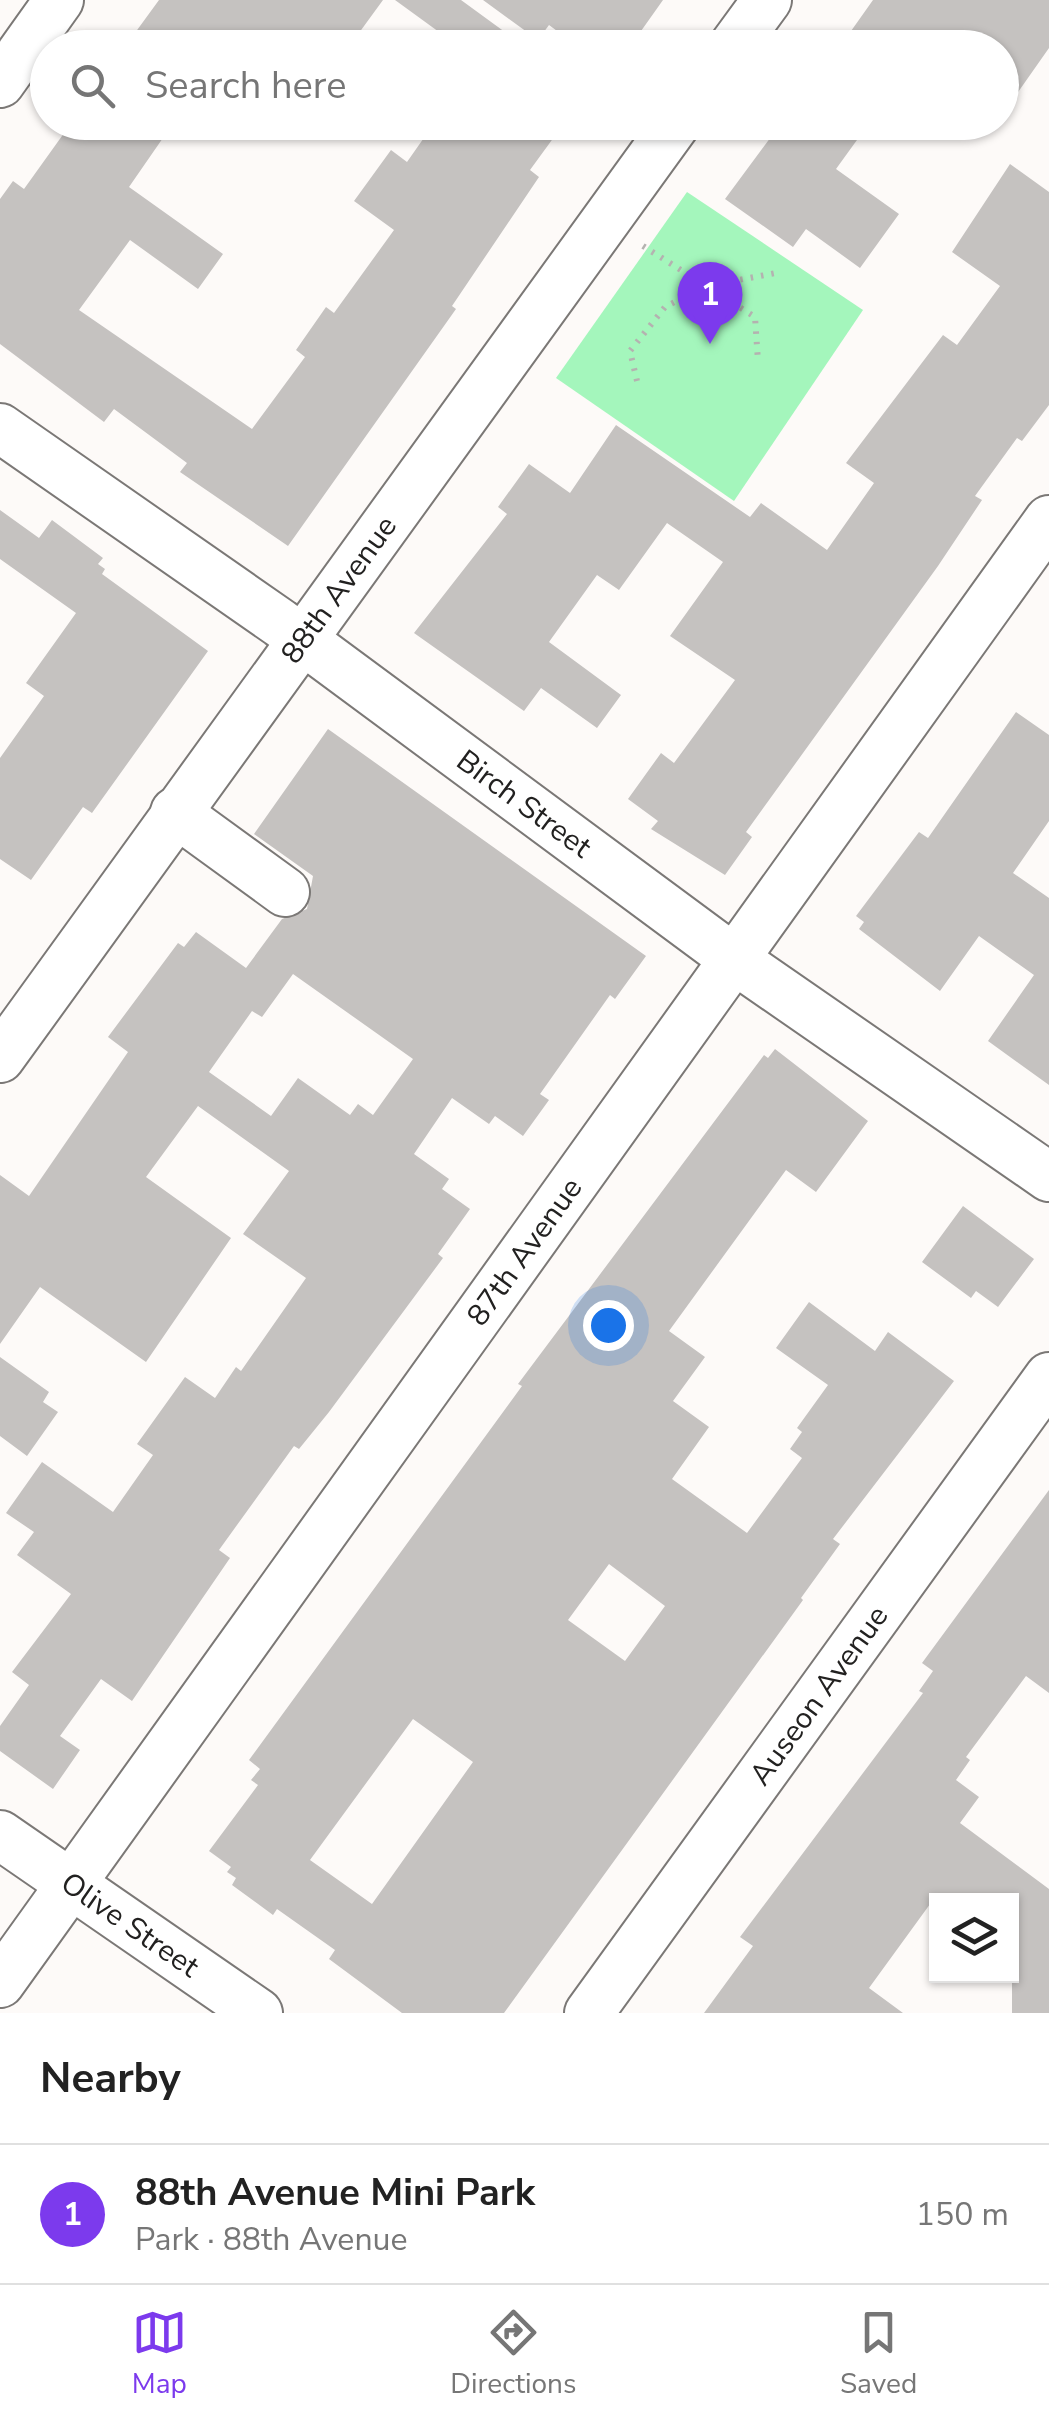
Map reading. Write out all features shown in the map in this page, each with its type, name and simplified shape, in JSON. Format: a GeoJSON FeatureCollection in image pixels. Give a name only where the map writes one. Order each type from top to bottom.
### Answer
{"type":"FeatureCollection","features":[{"type":"Feature","properties":{"kind":"street"},"geometry":{"type":"LineString","coordinates":[[38,30],[59,0]]}},
{"type":"Feature","properties":{"kind":"street"},"geometry":{"type":"LineString","coordinates":[[745,30],[767,0]]}},
{"type":"Feature","properties":{"kind":"street"},"geometry":{"type":"LineString","coordinates":[[0,83],[30,41]]}},
{"type":"Feature","properties":{"kind":"street","name":"88th Avenue"},"geometry":{"type":"LineString","coordinates":[[0,1058],[664,140]]}},
{"type":"Feature","properties":{"kind":"street","name":"Birch Street"},"geometry":{"type":"LineString","coordinates":[[0,428],[300,639],[734,959],[1049,1177]]}},
{"type":"Feature","properties":{"kind":"street","name":"87th Avenue"},"geometry":{"type":"LineString","coordinates":[[0,1983],[1049,520]]}},
{"type":"Feature","properties":{"kind":"street"},"geometry":{"type":"LineString","coordinates":[[175,812],[284,892]]}},
{"type":"Feature","properties":{"kind":"street","name":"Auseon Avenue"},"geometry":{"type":"LineString","coordinates":[[589,2013],[1049,1378]]}},
{"type":"Feature","properties":{"kind":"street","name":"Olive Street"},"geometry":{"type":"LineString","coordinates":[[0,1835],[258,2013]]}},
{"type":"Feature","properties":{"kind":"path"},"geometry":{"type":"LineString","coordinates":[[642,245],[754,317],[758,361]]}},
{"type":"Feature","properties":{"kind":"path"},"geometry":{"type":"LineString","coordinates":[[636,381],[630,352],[664,307],[706,286],[776,273]]}},
{"type":"Feature","properties":{"kind":"green space"},"geometry":{"type":"Polygon","coordinates":[[[687,192],[863,310],[734,501],[556,378],[687,192]]]}},
{"type":"Feature","properties":{"kind":"building"},"geometry":{"type":"Polygon","coordinates":[[[159,0],[383,0],[361,30],[137,30],[159,0]]]}},
{"type":"Feature","properties":{"kind":"building"},"geometry":{"type":"Polygon","coordinates":[[[395,0],[461,0],[502,30],[436,30],[395,0]]]}},
{"type":"Feature","properties":{"kind":"building"},"geometry":{"type":"Polygon","coordinates":[[[483,0],[663,0],[642,30],[556,30],[549,25],[545,30],[524,30],[483,0]]]}},
{"type":"Feature","properties":{"kind":"building"},"geometry":{"type":"Polygon","coordinates":[[[873,0],[1049,0],[1049,48],[1019,91],[1019,30],[852,30],[873,0]]]}},
{"type":"Feature","properties":{"kind":"building"},"geometry":{"type":"Polygon","coordinates":[[[59,140],[162,140],[129,187],[223,254],[198,289],[130,240],[79,310],[252,429],[305,357],[296,350],[326,307],[334,313],[394,230],[354,201],[391,150],[407,162],[422,140],[552,140],[530,170],[539,177],[452,306],[456,309],[288,546],[180,472],[187,463],[114,409],[104,422],[0,344],[0,199],[13,181],[24,189],[59,140]]]}},
{"type":"Feature","properties":{"kind":"building"},"geometry":{"type":"Polygon","coordinates":[[[769,140],[857,140],[836,169],[899,214],[860,268],[806,229],[793,247],[725,199],[769,140]]]}},
{"type":"Feature","properties":{"kind":"building"},"geometry":{"type":"Polygon","coordinates":[[[1010,164],[1049,192],[1049,405],[1022,441],[1017,438],[975,496],[982,500],[746,832],[752,837],[725,875],[651,829],[658,821],[628,799],[661,753],[674,763],[735,680],[670,636],[723,562],[667,523],[619,590],[597,575],[549,642],[621,695],[597,728],[541,688],[524,711],[414,633],[507,514],[498,507],[529,464],[570,493],[616,425],[750,517],[761,503],[827,550],[874,483],[846,463],[943,335],[957,345],[1000,286],[952,252],[1010,164]]]}},
{"type":"Feature","properties":{"kind":"building"},"geometry":{"type":"Polygon","coordinates":[[[0,510],[39,538],[52,520],[103,558],[98,564],[105,569],[102,574],[208,651],[92,813],[83,807],[31,880],[0,859],[0,758],[44,696],[26,683],[76,613],[0,559],[0,510]]]}},
{"type":"Feature","properties":{"kind":"building"},"geometry":{"type":"Polygon","coordinates":[[[1016,712],[1049,735],[1049,821],[1013,873],[1049,898],[1049,1085],[988,1041],[1034,975],[979,936],[940,991],[859,929],[864,922],[856,916],[919,832],[928,838],[1016,712]]]}},
{"type":"Feature","properties":{"kind":"building"},"geometry":{"type":"Polygon","coordinates":[[[328,729],[646,956],[615,999],[610,995],[540,1094],[549,1100],[523,1136],[495,1116],[489,1124],[452,1098],[414,1154],[449,1179],[442,1189],[470,1209],[438,1254],[443,1258],[329,1412],[299,1449],[294,1446],[219,1550],[230,1558],[132,1701],[101,1679],[60,1736],[80,1750],[53,1789],[0,1751],[0,1726],[29,1685],[12,1672],[71,1594],[17,1555],[34,1532],[6,1513],[42,1462],[113,1512],[153,1455],[137,1444],[185,1377],[215,1398],[236,1367],[241,1371],[306,1278],[243,1234],[289,1171],[198,1106],[146,1177],[231,1238],[146,1362],[40,1287],[0,1344],[0,1175],[29,1196],[128,1052],[108,1037],[178,943],[184,947],[196,932],[246,968],[282,919],[307,909],[313,876],[254,834],[328,729]],[[293,974],[262,1017],[252,1011],[209,1072],[271,1116],[298,1078],[350,1115],[358,1104],[373,1115],[413,1059],[293,974]]]}},
{"type":"Feature","properties":{"kind":"building"},"geometry":{"type":"Polygon","coordinates":[[[775,1049],[868,1121],[816,1192],[786,1170],[669,1331],[705,1357],[673,1401],[709,1427],[672,1479],[747,1533],[802,1458],[790,1449],[802,1432],[797,1428],[828,1385],[776,1348],[809,1302],[875,1351],[888,1332],[954,1381],[833,1539],[840,1544],[803,1600],[504,2013],[402,2013],[329,1959],[335,1950],[277,1909],[273,1915],[232,1885],[236,1878],[227,1872],[231,1867],[209,1851],[258,1785],[251,1780],[260,1769],[249,1760],[522,1386],[518,1384],[764,1055],[768,1058],[775,1049]],[[609,1564],[568,1620],[625,1661],[665,1606],[609,1564]],[[413,1719],[310,1860],[372,1904],[473,1762],[413,1719]]]}},
{"type":"Feature","properties":{"kind":"building"},"geometry":{"type":"Polygon","coordinates":[[[963,1206],[1034,1259],[998,1307],[976,1291],[971,1298],[922,1262],[963,1206]]]}},
{"type":"Feature","properties":{"kind":"building"},"geometry":{"type":"Polygon","coordinates":[[[0,1357],[49,1392],[43,1402],[58,1412],[27,1456],[0,1436],[0,1357]]]}},
{"type":"Feature","properties":{"kind":"building"},"geometry":{"type":"Polygon","coordinates":[[[1049,1490],[1049,1693],[1026,1676],[966,1757],[970,1760],[956,1780],[979,1797],[960,1823],[1049,1889],[1049,2013],[1012,2013],[1012,1983],[1019,1983],[1019,1893],[929,1893],[929,1906],[869,1988],[903,2013],[704,2013],[753,1946],[740,1937],[923,1693],[919,1691],[933,1671],[922,1663],[1049,1490]]]}},
{"type":"Feature","properties":{"kind":"place","name":"88th Avenue Mini Park"},"geometry":{"type":"Point","coordinates":[710,344]}}]}
